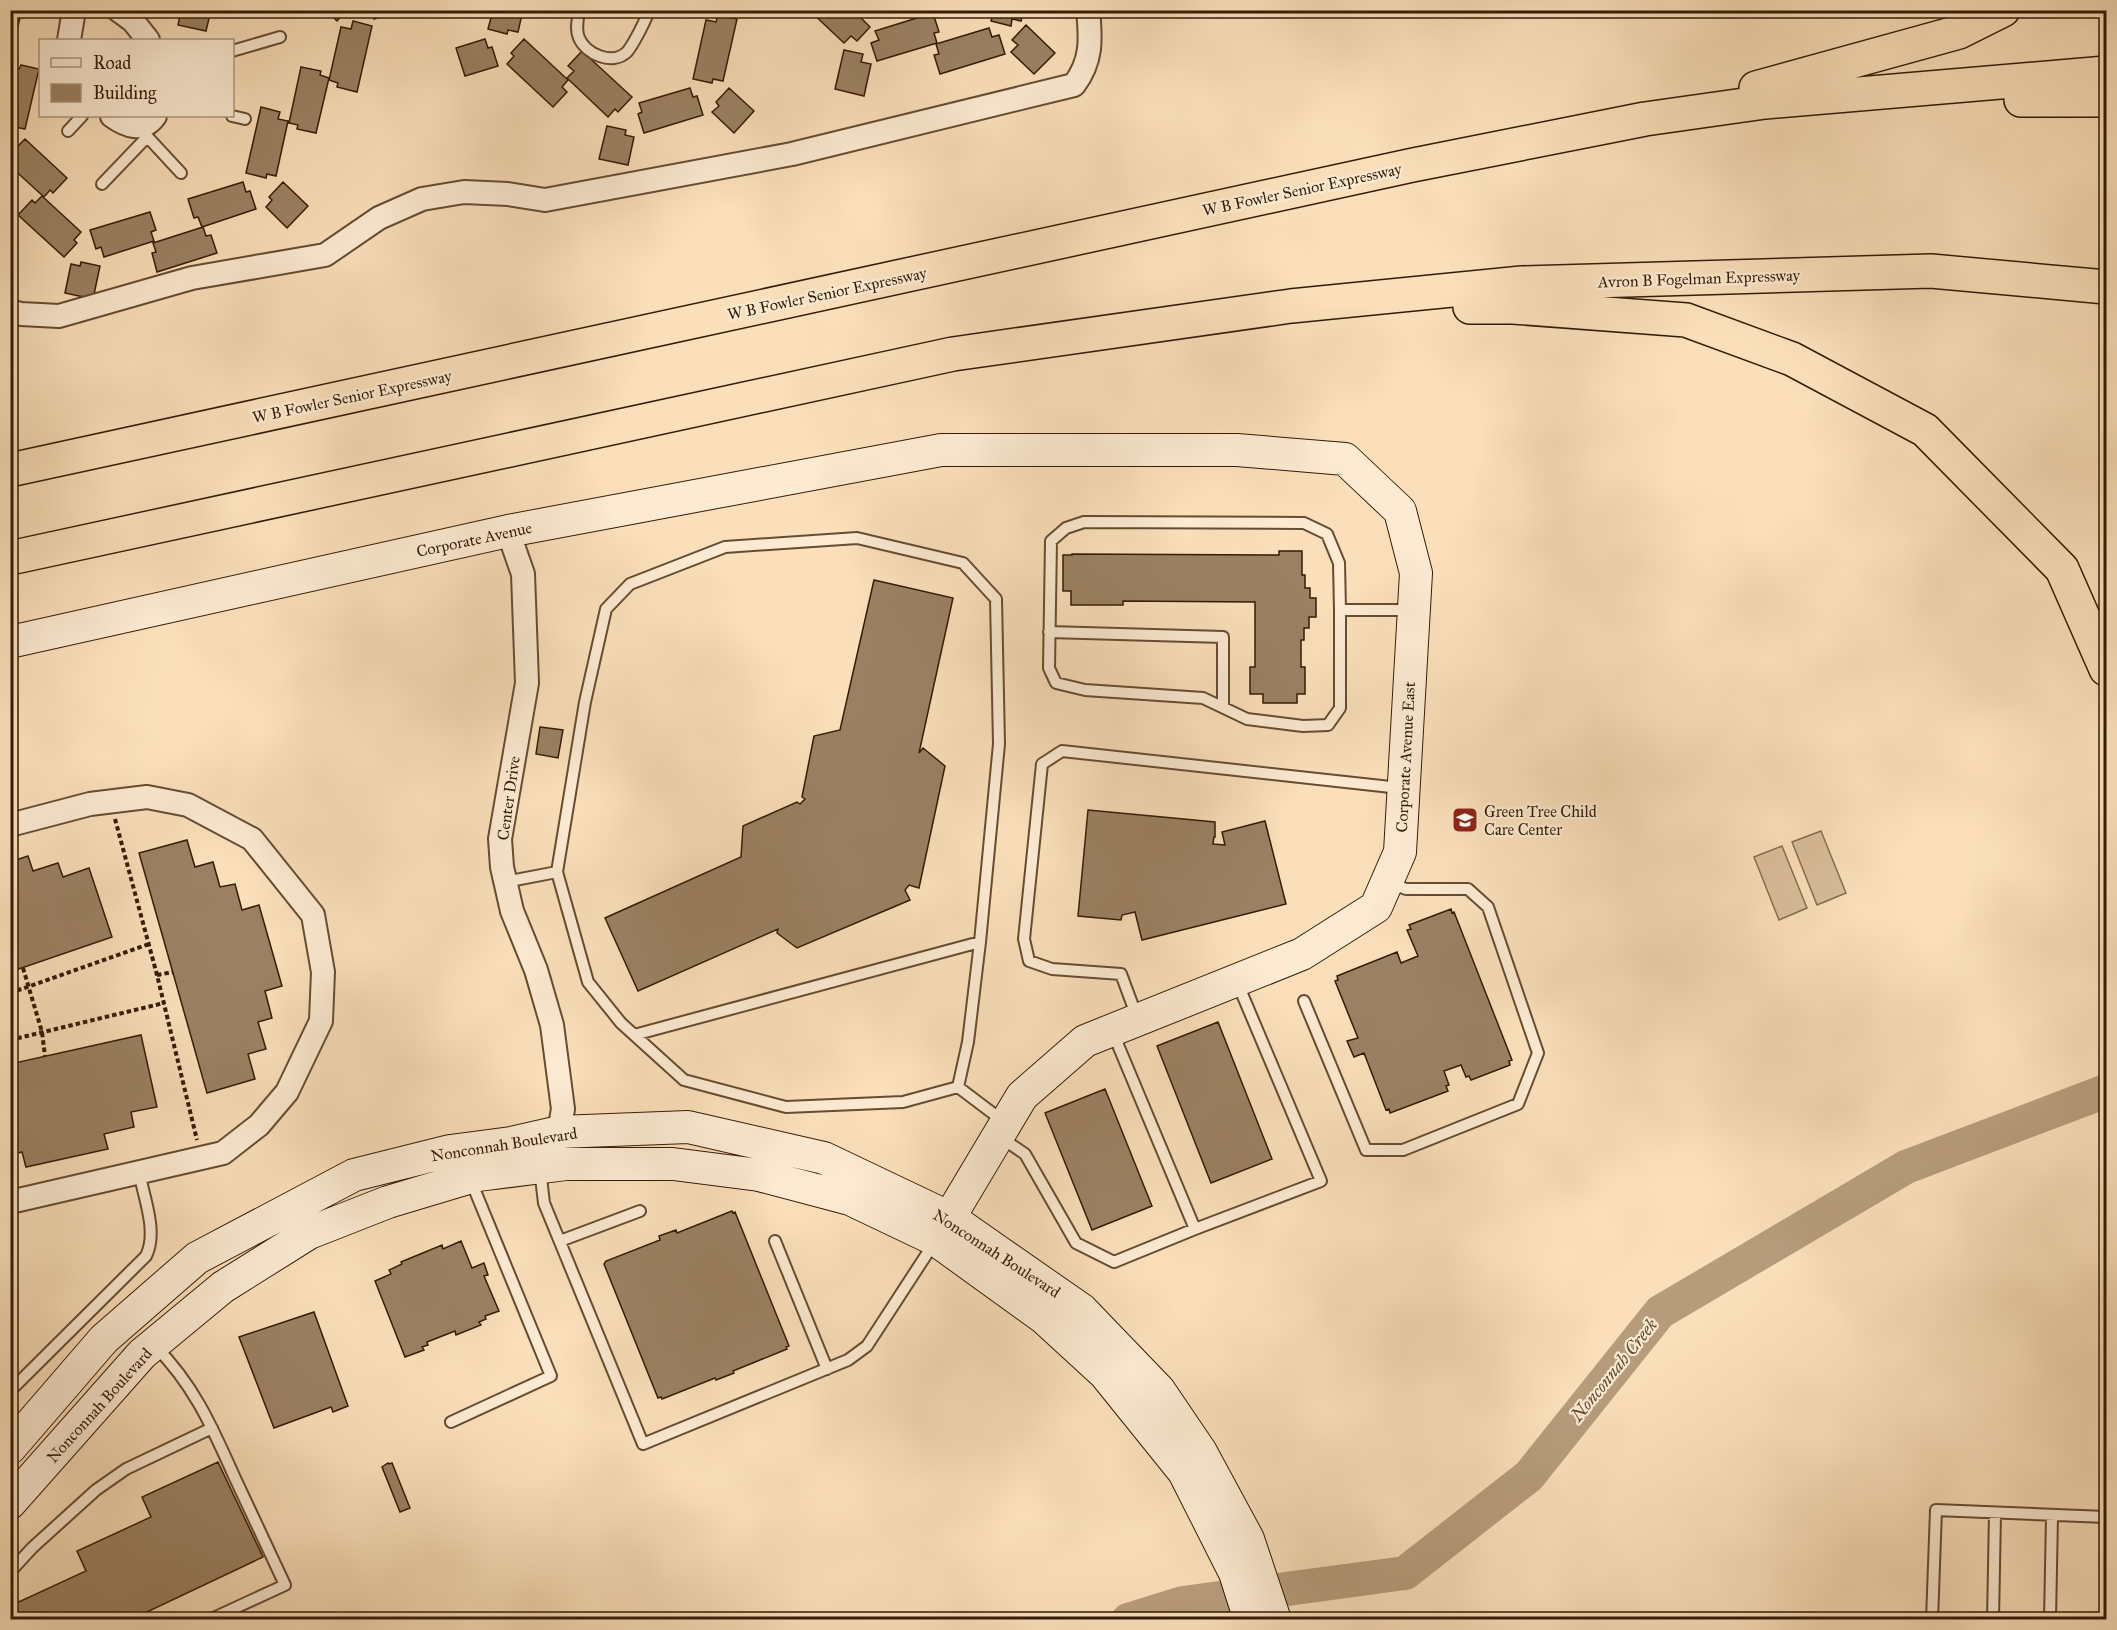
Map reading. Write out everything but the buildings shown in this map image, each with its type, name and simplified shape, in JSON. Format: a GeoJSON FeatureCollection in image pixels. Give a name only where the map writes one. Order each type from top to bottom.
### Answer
{"type":"FeatureCollection","features":[{"type":"Feature","properties":{"kind":"highway"},"geometry":{"type":"LineString","coordinates":[[1645,119],[1959,32],[2003,10]]}},
{"type":"Feature","properties":{"kind":"highway"},"geometry":{"type":"LineString","coordinates":[[1645,119],[1765,102],[2106,73]]}},
{"type":"Feature","properties":{"kind":"highway"},"geometry":{"type":"LineString","coordinates":[[1882,93],[2026,100],[2106,100]]}},
{"type":"Feature","properties":{"kind":"highway","name":"W B Fowler Senior Expressway"},"geometry":{"type":"LineString","coordinates":[[10,470],[1413,165],[1645,119]]}},
{"type":"Feature","properties":{"kind":"highway","name":"Avron B Fogelman Expressway"},"geometry":{"type":"LineString","coordinates":[[1291,306],[1522,284],[1931,271],[2106,287]]}},
{"type":"Feature","properties":{"kind":"highway"},"geometry":{"type":"LineString","coordinates":[[10,558],[952,354],[1291,306],[1513,307],[1686,320],[1792,359],[1925,430],[2062,569],[2106,669]]}},
{"type":"Feature","properties":{"kind":"street"},"geometry":{"type":"LineString","coordinates":[[69,39],[75,10]]}},
{"type":"Feature","properties":{"kind":"street"},"geometry":{"type":"LineString","coordinates":[[118,10],[133,21],[147,39]]}},
{"type":"Feature","properties":{"kind":"street"},"geometry":{"type":"LineString","coordinates":[[10,311],[21,314],[59,316],[192,278],[325,255],[379,219],[422,199],[464,192],[508,194],[545,200],[792,154],[1074,86],[1084,72],[1092,41],[1088,10]]}},
{"type":"Feature","properties":{"kind":"street"},"geometry":{"type":"LineString","coordinates":[[114,117],[129,126],[147,127]]}},
{"type":"Feature","properties":{"kind":"street","name":"Corporate Avenue"},"geometry":{"type":"LineString","coordinates":[[10,642],[508,531],[941,450]]}},
{"type":"Feature","properties":{"kind":"street","name":"Corporate Avenue East"},"geometry":{"type":"LineString","coordinates":[[941,450],[1237,450],[1345,459],[1400,511],[1416,573],[1400,852],[1377,907],[1302,954],[1085,1041],[1022,1096],[943,1229]]}},
{"type":"Feature","properties":{"kind":"street","name":"Center Drive"},"geometry":{"type":"LineString","coordinates":[[508,531],[523,574],[527,683],[500,839],[505,882],[512,911],[536,970],[552,1025],[563,1109],[559,1132],[545,1166]]}},
{"type":"Feature","properties":{"kind":"street"},"geometry":{"type":"LineString","coordinates":[[10,825],[90,804],[147,797],[188,805],[252,839],[314,915],[323,972],[321,1021],[287,1092],[259,1125],[223,1153],[10,1202]]}},
{"type":"Feature","properties":{"kind":"street","name":"Nonconnah Boulevard"},"geometry":{"type":"LineString","coordinates":[[10,1448],[104,1339],[197,1258],[354,1175],[450,1151],[510,1143],[559,1132],[688,1127],[824,1158],[1083,1310],[1159,1390],[1195,1467],[1250,1620]]}},
{"type":"Feature","properties":{"kind":"street","name":"Nonconnah Boulevard"},"geometry":{"type":"LineString","coordinates":[[10,1503],[142,1354],[223,1287],[309,1233],[388,1202],[470,1178],[545,1166],[673,1164],[759,1175],[850,1199],[943,1229]]}},
{"type":"Feature","properties":{"kind":"street","name":"Nonconnah Boulevard"},"geometry":{"type":"LineString","coordinates":[[1195,1467],[1248,1539],[1275,1620]]}},
{"type":"Feature","properties":{"kind":"lane"},"geometry":{"type":"LineString","coordinates":[[579,10],[576,27],[578,38],[593,53],[603,58],[610,58],[619,57],[627,52],[649,10]]}},
{"type":"Feature","properties":{"kind":"lane"},"geometry":{"type":"LineString","coordinates":[[234,50],[280,37]]}},
{"type":"Feature","properties":{"kind":"lane"},"geometry":{"type":"LineString","coordinates":[[234,116],[245,119]]}},
{"type":"Feature","properties":{"kind":"lane"},"geometry":{"type":"LineString","coordinates":[[68,131],[81,117]]}},
{"type":"Feature","properties":{"kind":"lane"},"geometry":{"type":"LineString","coordinates":[[102,184],[147,127],[182,173]]}},
{"type":"Feature","properties":{"kind":"lane"},"geometry":{"type":"LineString","coordinates":[[1084,522],[1304,523],[1328,534],[1339,563],[1340,610],[1340,708],[1328,725],[1303,726],[1246,719],[1203,698],[1084,690],[1056,683],[1049,668],[1051,541],[1066,528],[1084,522]]}},
{"type":"Feature","properties":{"kind":"lane"},"geometry":{"type":"LineString","coordinates":[[857,537],[963,563],[996,599],[999,744],[980,942],[968,1042],[958,1087],[903,1102],[786,1107],[684,1080],[621,1023],[588,982],[557,872],[585,702],[606,609],[630,584],[725,547],[857,537]]}},
{"type":"Feature","properties":{"kind":"lane"},"geometry":{"type":"LineString","coordinates":[[1340,610],[1414,610]]}},
{"type":"Feature","properties":{"kind":"lane"},"geometry":{"type":"LineString","coordinates":[[1050,632],[1223,637],[1222,707]]}},
{"type":"Feature","properties":{"kind":"lane"},"geometry":{"type":"LineString","coordinates":[[1196,1229],[1125,1025],[1121,974],[1052,969],[1029,961],[1024,939],[1042,764],[1062,751],[1404,788]]}},
{"type":"Feature","properties":{"kind":"lane"},"geometry":{"type":"LineString","coordinates":[[505,882],[557,872]]}},
{"type":"Feature","properties":{"kind":"lane"},"geometry":{"type":"LineString","coordinates":[[1304,1001],[1366,1150],[1403,1150],[1518,1104],[1538,1053],[1488,907],[1468,889],[1406,889],[1387,882]]}},
{"type":"Feature","properties":{"kind":"lane"},"geometry":{"type":"LineString","coordinates":[[634,1035],[980,942]]}},
{"type":"Feature","properties":{"kind":"lane"},"geometry":{"type":"LineString","coordinates":[[958,1087],[1025,1154],[1076,1243],[1114,1262],[1321,1181],[1236,980]]}},
{"type":"Feature","properties":{"kind":"lane"},"geometry":{"type":"LineString","coordinates":[[545,1166],[544,1203],[643,1444],[848,1360],[867,1346],[943,1229]]}},
{"type":"Feature","properties":{"kind":"lane"},"geometry":{"type":"LineString","coordinates":[[10,1391],[146,1256],[152,1245],[139,1172]]}},
{"type":"Feature","properties":{"kind":"lane"},"geometry":{"type":"LineString","coordinates":[[452,1422],[551,1376],[470,1178]]}},
{"type":"Feature","properties":{"kind":"lane"},"geometry":{"type":"LineString","coordinates":[[560,1241],[640,1211]]}},
{"type":"Feature","properties":{"kind":"lane"},"geometry":{"type":"LineString","coordinates":[[775,1241],[827,1369]]}},
{"type":"Feature","properties":{"kind":"lane"},"geometry":{"type":"LineString","coordinates":[[153,1345],[173,1364],[190,1386],[285,1585],[209,1620]]}},
{"type":"Feature","properties":{"kind":"lane"},"geometry":{"type":"LineString","coordinates":[[10,1572],[55,1526],[96,1490],[126,1469],[212,1428]]}},
{"type":"Feature","properties":{"kind":"lane"},"geometry":{"type":"LineString","coordinates":[[1932,1620],[1936,1510],[2106,1517]]}},
{"type":"Feature","properties":{"kind":"lane"},"geometry":{"type":"LineString","coordinates":[[1994,1620],[1995,1513]]}},
{"type":"Feature","properties":{"kind":"lane"},"geometry":{"type":"LineString","coordinates":[[2050,1620],[2052,1516]]}},
{"type":"Feature","properties":{"kind":"path"},"geometry":{"type":"LineString","coordinates":[[111,802],[158,975],[202,1158]]}},
{"type":"Feature","properties":{"kind":"path"},"geometry":{"type":"LineString","coordinates":[[10,993],[149,944]]}},
{"type":"Feature","properties":{"kind":"path"},"geometry":{"type":"LineString","coordinates":[[23,968],[42,1032],[45,1056]]}},
{"type":"Feature","properties":{"kind":"path"},"geometry":{"type":"LineString","coordinates":[[158,975],[173,972]]}},
{"type":"Feature","properties":{"kind":"path"},"geometry":{"type":"LineString","coordinates":[[10,1040],[164,1003]]}},
{"type":"Feature","properties":{"kind":"shaded area"},"geometry":{"type":"Polygon","coordinates":[[[1821,831],[1846,893],[1817,905],[1792,842],[1821,831]]]}},
{"type":"Feature","properties":{"kind":"shaded area"},"geometry":{"type":"Polygon","coordinates":[[[1782,846],[1807,908],[1779,920],[1754,857],[1782,846]]]}},
{"type":"Feature","properties":{"kind":"waterway","name":"Nonconnah Creek"},"geometry":{"type":"LineString","coordinates":[[1128,1620],[1183,1603],[1405,1573],[1529,1476],[1660,1312],[1906,1167],[2106,1091]]}},
{"type":"Feature","properties":{"kind":"place","name":"Green Tree Child Care Center"},"geometry":{"type":"Point","coordinates":[1465,820]}}]}
